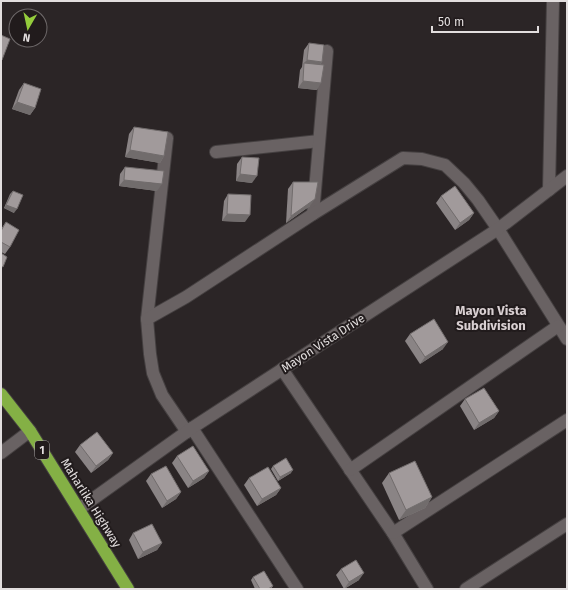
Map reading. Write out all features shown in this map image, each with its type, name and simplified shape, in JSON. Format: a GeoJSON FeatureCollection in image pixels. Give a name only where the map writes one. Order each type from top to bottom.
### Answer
{"type":"FeatureCollection","features":[{"type":"Feature","properties":{"kind":"highway","name":"Maharlika Highway"},"geometry":{"type":"LineString","coordinates":[[1,394],[30,431],[128,589]]}},
{"type":"Feature","properties":{"kind":"street"},"geometry":{"type":"LineString","coordinates":[[549,190],[553,1]]}},
{"type":"Feature","properties":{"kind":"street"},"geometry":{"type":"LineString","coordinates":[[313,214],[327,51]]}},
{"type":"Feature","properties":{"kind":"street"},"geometry":{"type":"LineString","coordinates":[[167,138],[147,319],[153,372],[162,395],[189,430],[297,589]]}},
{"type":"Feature","properties":{"kind":"street"},"geometry":{"type":"LineString","coordinates":[[216,152],[319,141]]}},
{"type":"Feature","properties":{"kind":"street"},"geometry":{"type":"LineString","coordinates":[[147,319],[186,297],[313,214],[403,158],[422,159],[445,165],[464,182],[498,229],[567,340]]}},
{"type":"Feature","properties":{"kind":"street","name":"Mayon Vista Drive"},"geometry":{"type":"LineString","coordinates":[[79,509],[189,430],[498,229],[567,176]]}},
{"type":"Feature","properties":{"kind":"street"},"geometry":{"type":"LineString","coordinates":[[350,470],[558,326]]}},
{"type":"Feature","properties":{"kind":"street"},"geometry":{"type":"LineString","coordinates":[[282,369],[392,533],[427,589]]}},
{"type":"Feature","properties":{"kind":"street"},"geometry":{"type":"LineString","coordinates":[[392,533],[567,420]]}},
{"type":"Feature","properties":{"kind":"street"},"geometry":{"type":"LineString","coordinates":[[1,452],[30,431]]}},
{"type":"Feature","properties":{"kind":"street"},"geometry":{"type":"LineString","coordinates":[[466,589],[567,524]]}},
{"type":"Feature","properties":{"kind":"building"},"geometry":{"type":"Polygon","coordinates":[[[1,35],[8,38],[8,44],[2,60],[1,35]]]}},
{"type":"Feature","properties":{"kind":"building"},"geometry":{"type":"Polygon","coordinates":[[[309,43],[324,45],[322,62],[307,60],[309,43]]]}},
{"type":"Feature","properties":{"kind":"building"},"geometry":{"type":"Polygon","coordinates":[[[304,63],[324,65],[321,83],[303,81],[304,63]]]}},
{"type":"Feature","properties":{"kind":"building"},"geometry":{"type":"Polygon","coordinates":[[[24,83],[41,89],[35,108],[17,102],[24,83]]]}},
{"type":"Feature","properties":{"kind":"building"},"geometry":{"type":"Polygon","coordinates":[[[134,127],[168,132],[164,156],[130,150],[134,127]]]}},
{"type":"Feature","properties":{"kind":"building"},"geometry":{"type":"Polygon","coordinates":[[[242,157],[259,158],[257,176],[240,174],[242,157]]]}},
{"type":"Feature","properties":{"kind":"building"},"geometry":{"type":"Polygon","coordinates":[[[125,167],[164,171],[162,184],[124,180],[125,167]]]}},
{"type":"Feature","properties":{"kind":"building"},"geometry":{"type":"Polygon","coordinates":[[[293,182],[318,182],[315,199],[291,216],[293,182]]]}},
{"type":"Feature","properties":{"kind":"building"},"geometry":{"type":"Polygon","coordinates":[[[455,186],[474,213],[460,223],[441,196],[455,186]]]}},
{"type":"Feature","properties":{"kind":"building"},"geometry":{"type":"Polygon","coordinates":[[[13,191],[23,195],[17,209],[6,205],[13,191]]]}},
{"type":"Feature","properties":{"kind":"building"},"geometry":{"type":"Polygon","coordinates":[[[228,194],[251,195],[250,215],[227,214],[228,194]]]}},
{"type":"Feature","properties":{"kind":"building"},"geometry":{"type":"Polygon","coordinates":[[[6,222],[19,230],[10,247],[1,242],[1,231],[6,222]]]}},
{"type":"Feature","properties":{"kind":"building"},"geometry":{"type":"Polygon","coordinates":[[[1,253],[7,257],[3,267],[1,266],[1,253]]]}},
{"type":"Feature","properties":{"kind":"building"},"geometry":{"type":"Polygon","coordinates":[[[434,319],[448,342],[425,357],[410,334],[434,319]]]}},
{"type":"Feature","properties":{"kind":"building"},"geometry":{"type":"Polygon","coordinates":[[[484,388],[499,411],[479,423],[465,399],[484,388]]]}},
{"type":"Feature","properties":{"kind":"building"},"geometry":{"type":"Polygon","coordinates":[[[97,432],[113,453],[96,466],[80,445],[97,432]]]}},
{"type":"Feature","properties":{"kind":"building"},"geometry":{"type":"Polygon","coordinates":[[[193,446],[209,471],[193,481],[177,456],[193,446]]]}},
{"type":"Feature","properties":{"kind":"building"},"geometry":{"type":"Polygon","coordinates":[[[286,458],[293,470],[280,477],[273,466],[286,458]]]}},
{"type":"Feature","properties":{"kind":"building"},"geometry":{"type":"Polygon","coordinates":[[[415,461],[432,497],[406,510],[389,473],[415,461]]]}},
{"type":"Feature","properties":{"kind":"building"},"geometry":{"type":"Polygon","coordinates":[[[166,466],[181,492],[167,501],[151,474],[166,466]]]}},
{"type":"Feature","properties":{"kind":"building"},"geometry":{"type":"Polygon","coordinates":[[[268,467],[281,488],[262,499],[249,478],[268,467]]]}},
{"type":"Feature","properties":{"kind":"building"},"geometry":{"type":"Polygon","coordinates":[[[152,524],[162,543],[143,552],[133,533],[152,524]]]}},
{"type":"Feature","properties":{"kind":"building"},"geometry":{"type":"Polygon","coordinates":[[[356,560],[364,573],[349,582],[341,569],[356,560]]]}},
{"type":"Feature","properties":{"kind":"building"},"geometry":{"type":"Polygon","coordinates":[[[264,571],[273,586],[268,589],[260,589],[253,577],[264,571]]]}},
{"type":"Feature","properties":{"kind":"district","name":"Mayon Vista Subdivision"},"geometry":{"type":"Point","coordinates":[491,318]}}]}
